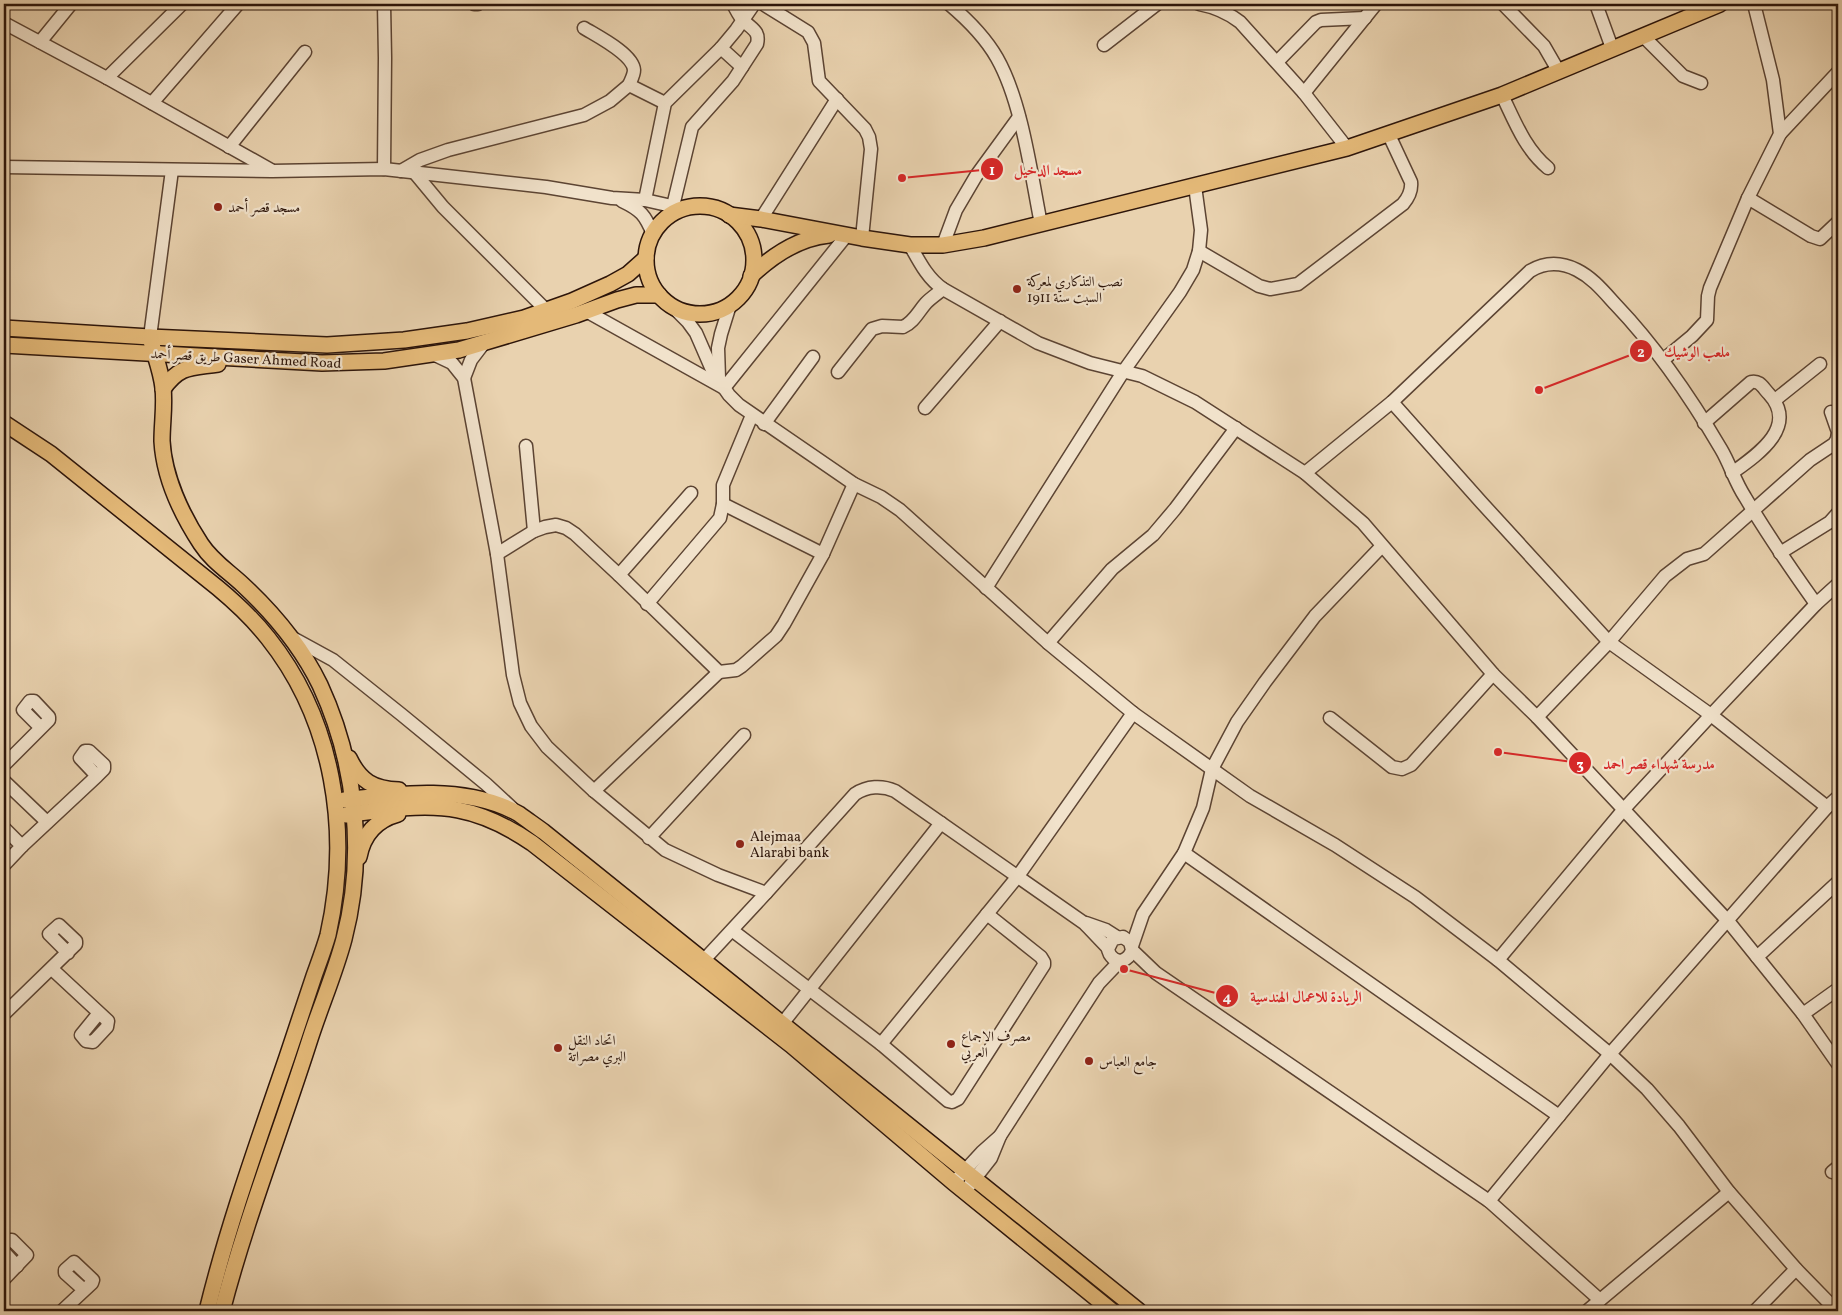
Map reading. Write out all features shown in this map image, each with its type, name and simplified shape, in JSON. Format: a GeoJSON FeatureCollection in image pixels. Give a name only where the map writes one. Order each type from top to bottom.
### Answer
{"type":"FeatureCollection","features":[{"type":"Feature","properties":{"kind":"main road"},"geometry":{"type":"LineString","coordinates":[[729,216],[744,230],[753,249],[754,262],[746,287],[730,305],[716,311],[702,314],[688,313],[674,308],[659,295],[651,284],[646,258],[648,245],[653,234],[679,208],[708,207],[729,216],[761,219],[842,235],[910,245],[943,245],[984,238],[1347,148],[1389,135],[1502,95],[1712,5]]}},
{"type":"Feature","properties":{"kind":"main road"},"geometry":{"type":"LineString","coordinates":[[751,276],[782,251],[797,244],[820,236],[842,235]]}},
{"type":"Feature","properties":{"kind":"main road","name":"طريق قصر أحمد Gaser Ahmed Road"},"geometry":{"type":"LineString","coordinates":[[5,328],[327,345],[404,340],[467,331],[524,318],[572,301],[610,284],[628,274],[646,258]]}},
{"type":"Feature","properties":{"kind":"main road","name":"طريق قصر أحمد Gaser Ahmed Road"},"geometry":{"type":"LineString","coordinates":[[4,345],[322,363],[384,361],[433,354],[484,343],[636,295],[659,295]]}},
{"type":"Feature","properties":{"kind":"main road"},"geometry":{"type":"LineString","coordinates":[[150,337],[158,362],[163,388],[162,443],[171,481],[182,510],[203,547],[216,563],[242,584],[289,636],[304,656],[319,683],[342,744],[355,770],[366,782],[392,790],[464,796],[490,802],[518,814],[544,832],[1139,1311]]}},
{"type":"Feature","properties":{"kind":"main road"},"geometry":{"type":"LineString","coordinates":[[163,388],[178,371],[241,359]]}},
{"type":"Feature","properties":{"kind":"main road"},"geometry":{"type":"LineString","coordinates":[[4,423],[51,454],[244,611],[268,638],[303,692],[315,718],[325,748],[336,808],[337,884],[327,937],[232,1219],[207,1311]]}},
{"type":"Feature","properties":{"kind":"main road"},"geometry":{"type":"LineString","coordinates":[[342,744],[353,806],[354,884]]}},
{"type":"Feature","properties":{"kind":"main road"},"geometry":{"type":"LineString","coordinates":[[336,808],[440,793]]}},
{"type":"Feature","properties":{"kind":"main road"},"geometry":{"type":"LineString","coordinates":[[353,806],[430,807],[458,810],[479,815],[509,828],[532,843],[791,1046],[959,1188],[1112,1311]]}},
{"type":"Feature","properties":{"kind":"main road"},"geometry":{"type":"LineString","coordinates":[[222,1311],[260,1184],[338,958],[350,915],[361,849],[366,837],[375,825],[387,817],[430,807]]}},
{"type":"Feature","properties":{"kind":"street"},"geometry":{"type":"LineString","coordinates":[[40,42],[71,4]]}},
{"type":"Feature","properties":{"kind":"street"},"geometry":{"type":"LineString","coordinates":[[107,78],[182,4]]}},
{"type":"Feature","properties":{"kind":"street"},"geometry":{"type":"LineString","coordinates":[[152,103],[238,4]]}},
{"type":"Feature","properties":{"kind":"street"},"geometry":{"type":"LineString","coordinates":[[384,4],[384,170]]}},
{"type":"Feature","properties":{"kind":"street"},"geometry":{"type":"LineString","coordinates":[[4,167],[272,171],[384,170],[546,187],[612,198],[645,200],[679,208],[692,127],[733,81],[757,44],[756,30],[743,21],[733,4]]}},
{"type":"Feature","properties":{"kind":"street"},"geometry":{"type":"LineString","coordinates":[[645,200],[665,103],[721,48],[754,4]]}},
{"type":"Feature","properties":{"kind":"street"},"geometry":{"type":"LineString","coordinates":[[764,4],[808,32],[814,43],[819,81],[864,128],[869,136],[871,149],[862,238]]}},
{"type":"Feature","properties":{"kind":"street"},"geometry":{"type":"LineString","coordinates":[[949,4],[974,27],[995,55],[1010,87],[1019,117],[1041,224]]}},
{"type":"Feature","properties":{"kind":"street"},"geometry":{"type":"LineString","coordinates":[[1104,45],[1157,4]]}},
{"type":"Feature","properties":{"kind":"street"},"geometry":{"type":"LineString","coordinates":[[1199,4],[1230,8],[1304,93],[1347,148]]}},
{"type":"Feature","properties":{"kind":"street"},"geometry":{"type":"LineString","coordinates":[[1304,93],[1376,4]]}},
{"type":"Feature","properties":{"kind":"street"},"geometry":{"type":"LineString","coordinates":[[1503,4],[1540,40],[1559,72]]}},
{"type":"Feature","properties":{"kind":"street"},"geometry":{"type":"LineString","coordinates":[[1596,4],[1612,48]]}},
{"type":"Feature","properties":{"kind":"street"},"geometry":{"type":"LineString","coordinates":[[1754,4],[1773,80],[1780,134]]}},
{"type":"Feature","properties":{"kind":"street"},"geometry":{"type":"LineString","coordinates":[[1277,62],[1316,22],[1321,20],[1364,18]]}},
{"type":"Feature","properties":{"kind":"street"},"geometry":{"type":"LineString","coordinates":[[4,23],[107,78],[272,171]]}},
{"type":"Feature","properties":{"kind":"street"},"geometry":{"type":"LineString","coordinates":[[408,172],[420,160],[448,150],[584,116],[610,101],[629,85],[634,73],[631,61],[628,57],[584,28]]}},
{"type":"Feature","properties":{"kind":"street"},"geometry":{"type":"LineString","coordinates":[[1643,36],[1683,76],[1701,83]]}},
{"type":"Feature","properties":{"kind":"street"},"geometry":{"type":"LineString","coordinates":[[721,48],[742,67]]}},
{"type":"Feature","properties":{"kind":"street"},"geometry":{"type":"LineString","coordinates":[[229,147],[305,52]]}},
{"type":"Feature","properties":{"kind":"street"},"geometry":{"type":"LineString","coordinates":[[1663,360],[1692,336],[1707,320],[1710,288],[1748,198],[1780,134],[1838,72]]}},
{"type":"Feature","properties":{"kind":"street"},"geometry":{"type":"LineString","coordinates":[[629,85],[665,103]]}},
{"type":"Feature","properties":{"kind":"street"},"geometry":{"type":"LineString","coordinates":[[1502,95],[1524,141],[1536,158],[1548,168]]}},
{"type":"Feature","properties":{"kind":"street"},"geometry":{"type":"LineString","coordinates":[[761,219],[837,99]]}},
{"type":"Feature","properties":{"kind":"street"},"geometry":{"type":"LineString","coordinates":[[943,245],[956,210],[976,176],[1019,117]]}},
{"type":"Feature","properties":{"kind":"street"},"geometry":{"type":"LineString","coordinates":[[1200,251],[1259,286],[1270,289],[1298,284],[1403,204],[1409,197],[1411,182],[1389,135]]}},
{"type":"Feature","properties":{"kind":"street"},"geometry":{"type":"LineString","coordinates":[[150,337],[172,170]]}},
{"type":"Feature","properties":{"kind":"street"},"geometry":{"type":"LineString","coordinates":[[408,172],[546,310]]}},
{"type":"Feature","properties":{"kind":"street"},"geometry":{"type":"LineString","coordinates":[[986,588],[1123,372],[1189,278],[1200,251],[1200,223],[1195,186]]}},
{"type":"Feature","properties":{"kind":"street"},"geometry":{"type":"LineString","coordinates":[[612,198],[637,208],[646,217],[653,234]]}},
{"type":"Feature","properties":{"kind":"street"},"geometry":{"type":"LineString","coordinates":[[1748,198],[1811,236],[1820,239],[1838,222]]}},
{"type":"Feature","properties":{"kind":"street"},"geometry":{"type":"LineString","coordinates":[[721,384],[842,235]]}},
{"type":"Feature","properties":{"kind":"street"},"geometry":{"type":"LineString","coordinates":[[910,245],[927,274],[942,290],[1038,343],[1069,356],[1142,376],[1195,402],[1305,473],[1363,523],[1493,674],[1537,717],[1728,921],[1803,1014],[1838,1064]]}},
{"type":"Feature","properties":{"kind":"street"},"geometry":{"type":"LineString","coordinates":[[1305,473],[1392,402],[1530,271],[1545,264],[1569,267],[1592,279],[1639,330],[1663,360],[1722,450],[1732,473],[1780,553],[1816,604]]}},
{"type":"Feature","properties":{"kind":"street"},"geometry":{"type":"LineString","coordinates":[[838,372],[872,329],[876,326],[903,327],[907,325],[942,290]]}},
{"type":"Feature","properties":{"kind":"street"},"geometry":{"type":"LineString","coordinates":[[721,384],[720,341],[730,305]]}},
{"type":"Feature","properties":{"kind":"street"},"geometry":{"type":"LineString","coordinates":[[674,308],[696,333],[713,372],[739,405],[764,424],[854,484],[881,497],[900,510],[1048,643],[1133,713],[1250,796],[1335,846],[1415,897],[1498,960],[1610,1054],[1647,1089],[1679,1126],[1729,1192],[1796,1269],[1837,1311]]}},
{"type":"Feature","properties":{"kind":"street"},"geometry":{"type":"LineString","coordinates":[[586,311],[721,384]]}},
{"type":"Feature","properties":{"kind":"street"},"geometry":{"type":"LineString","coordinates":[[925,408],[1000,321]]}},
{"type":"Feature","properties":{"kind":"street"},"geometry":{"type":"LineString","coordinates":[[464,378],[472,360],[484,343]]}},
{"type":"Feature","properties":{"kind":"street"},"geometry":{"type":"LineString","coordinates":[[433,354],[452,363],[464,378],[497,554],[513,675],[520,703],[531,726],[547,747],[594,791],[665,850],[688,862],[766,892]]}},
{"type":"Feature","properties":{"kind":"street"},"geometry":{"type":"LineString","coordinates":[[764,424],[813,358]]}},
{"type":"Feature","properties":{"kind":"street"},"geometry":{"type":"LineString","coordinates":[[1775,400],[1820,364]]}},
{"type":"Feature","properties":{"kind":"street"},"geometry":{"type":"LineString","coordinates":[[1704,423],[1751,382],[1759,383],[1775,400],[1780,422],[1774,435],[1751,459],[1732,473]]}},
{"type":"Feature","properties":{"kind":"street"},"geometry":{"type":"LineString","coordinates":[[1392,402],[1609,642],[1711,715],[1827,807]]}},
{"type":"Feature","properties":{"kind":"street"},"geometry":{"type":"LineString","coordinates":[[1537,717],[1609,642],[1665,576],[1687,559],[1704,554],[1810,460],[1834,444],[1838,432],[1831,412]]}},
{"type":"Feature","properties":{"kind":"street"},"geometry":{"type":"LineString","coordinates":[[647,604],[720,518],[723,504],[723,485],[752,415]]}},
{"type":"Feature","properties":{"kind":"street"},"geometry":{"type":"LineString","coordinates":[[1048,643],[1112,569],[1153,535],[1236,428]]}},
{"type":"Feature","properties":{"kind":"street"},"geometry":{"type":"LineString","coordinates":[[526,446],[534,531]]}},
{"type":"Feature","properties":{"kind":"street"},"geometry":{"type":"LineString","coordinates":[[594,791],[719,672],[736,670],[776,636],[823,554],[854,484]]}},
{"type":"Feature","properties":{"kind":"street"},"geometry":{"type":"LineString","coordinates":[[619,575],[691,493]]}},
{"type":"Feature","properties":{"kind":"street"},"geometry":{"type":"LineString","coordinates":[[723,504],[823,554]]}},
{"type":"Feature","properties":{"kind":"street"},"geometry":{"type":"LineString","coordinates":[[1780,553],[1830,522],[1838,513]]}},
{"type":"Feature","properties":{"kind":"street"},"geometry":{"type":"LineString","coordinates":[[497,554],[545,526],[556,525],[566,528],[619,575],[719,672]]}},
{"type":"Feature","properties":{"kind":"street"},"geometry":{"type":"LineString","coordinates":[[959,1188],[970,1175],[991,1158],[1000,1136],[1121,953],[1143,914],[1184,853],[1203,808],[1212,769],[1237,722],[1315,616],[1382,546]]}},
{"type":"Feature","properties":{"kind":"street"},"geometry":{"type":"LineString","coordinates":[[1498,960],[1624,809],[1816,604],[1838,584]]}},
{"type":"Feature","properties":{"kind":"street"},"geometry":{"type":"LineString","coordinates":[[289,636],[341,666],[486,784],[518,814]]}},
{"type":"Feature","properties":{"kind":"street"},"geometry":{"type":"LineString","coordinates":[[1330,718],[1392,767],[1402,770],[1411,765],[1493,674]]}},
{"type":"Feature","properties":{"kind":"street"},"geometry":{"type":"LineString","coordinates":[[881,1044],[1018,876],[1133,713]]}},
{"type":"Feature","properties":{"kind":"street"},"geometry":{"type":"LineString","coordinates":[[4,765],[41,728]]}},
{"type":"Feature","properties":{"kind":"street"},"geometry":{"type":"LineString","coordinates":[[649,838],[744,735]]}},
{"type":"Feature","properties":{"kind":"street"},"geometry":{"type":"LineString","coordinates":[[4,865],[96,776]]}},
{"type":"Feature","properties":{"kind":"street"},"geometry":{"type":"LineString","coordinates":[[4,781],[47,822]]}},
{"type":"Feature","properties":{"kind":"street"},"geometry":{"type":"LineString","coordinates":[[703,961],[733,931],[854,794],[872,787],[888,787],[1084,923],[1121,953],[1156,973],[1489,1201],[1600,1300]]}},
{"type":"Feature","properties":{"kind":"street"},"geometry":{"type":"LineString","coordinates":[[1489,1201],[1610,1054],[1827,807],[1838,797]]}},
{"type":"Feature","properties":{"kind":"street"},"geometry":{"type":"LineString","coordinates":[[782,1024],[940,823]]}},
{"type":"Feature","properties":{"kind":"street"},"geometry":{"type":"LineString","coordinates":[[4,828],[22,846]]}},
{"type":"Feature","properties":{"kind":"street"},"geometry":{"type":"LineString","coordinates":[[1184,853],[1559,1116]]}},
{"type":"Feature","properties":{"kind":"street"},"geometry":{"type":"LineString","coordinates":[[1757,957],[1838,882]]}},
{"type":"Feature","properties":{"kind":"street"},"geometry":{"type":"LineString","coordinates":[[733,931],[881,1044],[948,1101],[952,1102],[958,1099],[1044,965],[1041,957],[987,914]]}},
{"type":"Feature","properties":{"kind":"street"},"geometry":{"type":"LineString","coordinates":[[1121,953],[1110,941],[1118,937],[1143,914]]}},
{"type":"Feature","properties":{"kind":"street"},"geometry":{"type":"LineString","coordinates":[[1084,923],[1106,930],[1118,937]]}},
{"type":"Feature","properties":{"kind":"street"},"geometry":{"type":"LineString","coordinates":[[4,1014],[68,953]]}},
{"type":"Feature","properties":{"kind":"street"},"geometry":{"type":"LineString","coordinates":[[52,969],[99,1014]]}},
{"type":"Feature","properties":{"kind":"street"},"geometry":{"type":"LineString","coordinates":[[1803,1014],[1838,989]]}},
{"type":"Feature","properties":{"kind":"street"},"geometry":{"type":"LineString","coordinates":[[1587,1311],[1729,1192]]}},
{"type":"Feature","properties":{"kind":"street"},"geometry":{"type":"LineString","coordinates":[[4,1245],[10,1240],[26,1254],[26,1257],[4,1280]]}},
{"type":"Feature","properties":{"kind":"street"},"geometry":{"type":"LineString","coordinates":[[4,1252],[17,1266]]}},
{"type":"Feature","properties":{"kind":"street"},"geometry":{"type":"LineString","coordinates":[[1756,1311],[1796,1269]]}},
{"type":"Feature","properties":{"kind":"street"},"geometry":{"type":"LineString","coordinates":[[62,1311],[84,1290]]}},
{"type":"Feature","properties":{"kind":"place","name":"مسجد الدخيل"},"geometry":{"type":"Point","coordinates":[902,178]}},
{"type":"Feature","properties":{"kind":"place","name":"مسجد قصر أحمد"},"geometry":{"type":"Point","coordinates":[218,207]}},
{"type":"Feature","properties":{"kind":"place","name":"نصب التذكاري لمعركة السبت سنة 1911"},"geometry":{"type":"Point","coordinates":[1017,289]}},
{"type":"Feature","properties":{"kind":"place","name":"ملعب الوشيك"},"geometry":{"type":"Point","coordinates":[1539,390]}},
{"type":"Feature","properties":{"kind":"place","name":"مدرسة شهداء قصر احمد"},"geometry":{"type":"Point","coordinates":[1498,752]}},
{"type":"Feature","properties":{"kind":"place","name":"Alejmaa Alarabi bank"},"geometry":{"type":"Point","coordinates":[740,844]}},
{"type":"Feature","properties":{"kind":"place","name":"الريادة للاعمال الهندسية"},"geometry":{"type":"Point","coordinates":[1124,969]}},
{"type":"Feature","properties":{"kind":"place","name":"مصرف الاجماع العربي"},"geometry":{"type":"Point","coordinates":[951,1044]}},
{"type":"Feature","properties":{"kind":"place","name":"اتحاد النقل البري مصراتة"},"geometry":{"type":"Point","coordinates":[558,1048]}},
{"type":"Feature","properties":{"kind":"place","name":"جامع العباس"},"geometry":{"type":"Point","coordinates":[1089,1061]}}]}
